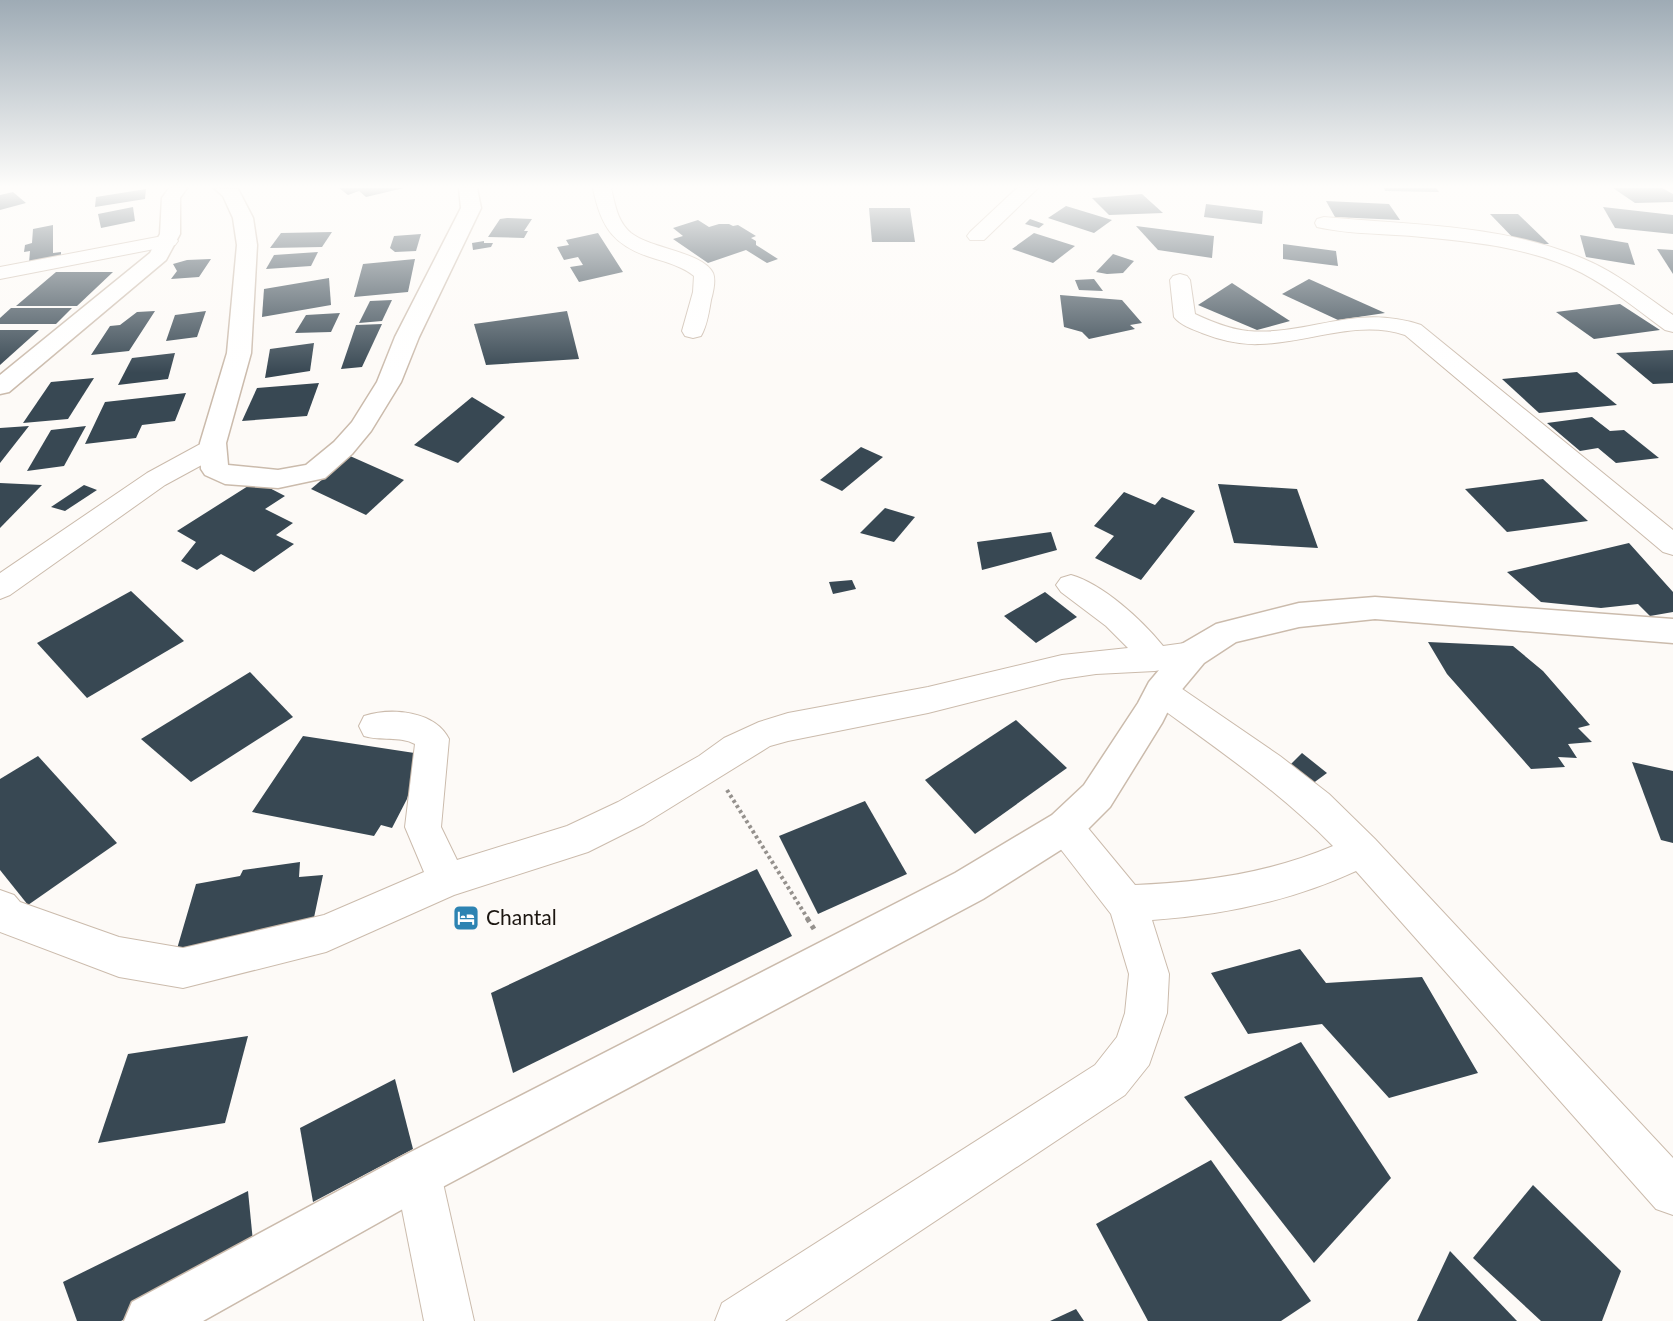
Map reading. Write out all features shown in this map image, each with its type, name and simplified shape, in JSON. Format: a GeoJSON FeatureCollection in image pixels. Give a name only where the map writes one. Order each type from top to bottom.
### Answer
{"type":"FeatureCollection","features":[{"type":"Feature","properties":{"kind":"street"},"geometry":{"type":"LineString","coordinates":[[0,273],[123,250]]}},
{"type":"Feature","properties":{"kind":"street"},"geometry":{"type":"LineString","coordinates":[[0,387],[147,268],[163,250]]}},
{"type":"Feature","properties":{"kind":"street"},"geometry":{"type":"LineString","coordinates":[[246,250],[239,353],[213,448],[215,469],[225,475],[278,479],[315,472],[343,448],[362,426],[389,382],[407,337],[450,250]]}},
{"type":"Feature","properties":{"kind":"street"},"geometry":{"type":"LineString","coordinates":[[643,250],[691,264],[704,275],[703,292],[693,331]]}},
{"type":"Feature","properties":{"kind":"street"},"geometry":{"type":"LineString","coordinates":[[1530,250],[1559,256],[1597,274],[1673,325]]}},
{"type":"Feature","properties":{"kind":"street"},"geometry":{"type":"LineString","coordinates":[[1180,279],[1185,317],[1224,334],[1269,338],[1374,322],[1402,325],[1413,330],[1673,544]]}},
{"type":"Feature","properties":{"kind":"street"},"geometry":{"type":"LineString","coordinates":[[0,588],[156,479],[213,448]]}},
{"type":"Feature","properties":{"kind":"street"},"geometry":{"type":"LineString","coordinates":[[1071,585],[1121,620],[1268,766],[1316,805],[1362,851],[1673,1192]]}},
{"type":"Feature","properties":{"kind":"street"},"geometry":{"type":"LineString","coordinates":[[151,1321],[418,1174],[969,886],[1065,827],[1096,796],[1150,713],[1169,668],[1227,632],[1299,615],[1375,608],[1673,631]]}},
{"type":"Feature","properties":{"kind":"street"},"geometry":{"type":"LineString","coordinates":[[2,915],[118,957],[183,968],[326,933],[447,880],[575,840],[631,813],[711,766],[736,748],[759,736],[788,727],[928,700],[1062,667],[1096,662],[1169,668]]}},
{"type":"Feature","properties":{"kind":"street"},"geometry":{"type":"LineString","coordinates":[[376,726],[414,728],[426,731],[432,739],[423,827],[447,880]]}},
{"type":"Feature","properties":{"kind":"street"},"geometry":{"type":"LineString","coordinates":[[740,1321],[1110,1080],[1134,1050],[1146,1013],[1149,974],[1138,933],[1126,903],[1065,827]]}},
{"type":"Feature","properties":{"kind":"street"},"geometry":{"type":"LineString","coordinates":[[1126,903],[1185,901],[1246,891],[1299,877],[1362,851]]}},
{"type":"Feature","properties":{"kind":"street"},"geometry":{"type":"LineString","coordinates":[[418,1174],[449,1321]]}},
{"type":"Feature","properties":{"kind":"path"},"geometry":{"type":"LineString","coordinates":[[711,766],[832,957]]}},
{"type":"Feature","properties":{"kind":"building"},"geometry":{"type":"Polygon","coordinates":[[[24,250],[53,250],[53,253],[61,252],[61,259],[29,263],[30,251],[24,252],[24,250]]]}},
{"type":"Feature","properties":{"kind":"building"},"geometry":{"type":"Polygon","coordinates":[[[392,250],[416,250],[416,251],[395,252],[392,250]]]}},
{"type":"Feature","properties":{"kind":"building"},"geometry":{"type":"Polygon","coordinates":[[[558,250],[609,250],[623,272],[579,282],[570,267],[583,265],[578,257],[564,260],[558,250]]]}},
{"type":"Feature","properties":{"kind":"building"},"geometry":{"type":"Polygon","coordinates":[[[689,250],[763,250],[778,259],[767,263],[746,250],[708,263],[689,250]]]}},
{"type":"Feature","properties":{"kind":"building"},"geometry":{"type":"Polygon","coordinates":[[[1014,250],[1070,250],[1053,263],[1014,250]]]}},
{"type":"Feature","properties":{"kind":"building"},"geometry":{"type":"Polygon","coordinates":[[[1158,250],[1213,250],[1212,258],[1158,250]]]}},
{"type":"Feature","properties":{"kind":"building"},"geometry":{"type":"Polygon","coordinates":[[[1283,250],[1326,250],[1336,251],[1338,266],[1283,259],[1283,250]]]}},
{"type":"Feature","properties":{"kind":"building"},"geometry":{"type":"Polygon","coordinates":[[[1584,250],[1630,250],[1635,265],[1586,257],[1584,250]]]}},
{"type":"Feature","properties":{"kind":"building"},"geometry":{"type":"Polygon","coordinates":[[[1657,250],[1673,250],[1673,274],[1657,250]]]}},
{"type":"Feature","properties":{"kind":"building"},"geometry":{"type":"Polygon","coordinates":[[[318,252],[311,266],[266,269],[274,255],[318,252]]]}},
{"type":"Feature","properties":{"kind":"building"},"geometry":{"type":"Polygon","coordinates":[[[1113,254],[1134,261],[1123,273],[1096,272],[1113,254]]]}},
{"type":"Feature","properties":{"kind":"building"},"geometry":{"type":"Polygon","coordinates":[[[211,259],[199,277],[171,279],[177,271],[173,264],[187,260],[211,259]]]}},
{"type":"Feature","properties":{"kind":"building"},"geometry":{"type":"Polygon","coordinates":[[[415,259],[408,292],[354,297],[363,264],[415,259]]]}},
{"type":"Feature","properties":{"kind":"building"},"geometry":{"type":"Polygon","coordinates":[[[56,272],[113,272],[77,306],[16,306],[56,272]]]}},
{"type":"Feature","properties":{"kind":"building"},"geometry":{"type":"Polygon","coordinates":[[[329,278],[331,305],[262,317],[264,289],[329,278]]]}},
{"type":"Feature","properties":{"kind":"building"},"geometry":{"type":"Polygon","coordinates":[[[1094,279],[1103,291],[1079,290],[1075,280],[1094,279]]]}},
{"type":"Feature","properties":{"kind":"building"},"geometry":{"type":"Polygon","coordinates":[[[1309,279],[1385,313],[1338,320],[1282,294],[1309,279]]]}},
{"type":"Feature","properties":{"kind":"building"},"geometry":{"type":"Polygon","coordinates":[[[1232,283],[1290,321],[1257,330],[1198,305],[1232,283]]]}},
{"type":"Feature","properties":{"kind":"building"},"geometry":{"type":"Polygon","coordinates":[[[1060,295],[1122,300],[1142,323],[1130,325],[1135,329],[1089,339],[1082,332],[1064,327],[1060,295]]]}},
{"type":"Feature","properties":{"kind":"building"},"geometry":{"type":"Polygon","coordinates":[[[392,300],[382,321],[359,323],[370,301],[392,300]]]}},
{"type":"Feature","properties":{"kind":"building"},"geometry":{"type":"Polygon","coordinates":[[[1620,304],[1660,330],[1594,339],[1556,312],[1620,304]]]}},
{"type":"Feature","properties":{"kind":"building"},"geometry":{"type":"Polygon","coordinates":[[[11,308],[72,308],[56,324],[0,324],[0,318],[11,308]]]}},
{"type":"Feature","properties":{"kind":"building"},"geometry":{"type":"Polygon","coordinates":[[[155,311],[129,351],[91,355],[110,326],[120,325],[137,312],[155,311]]]}},
{"type":"Feature","properties":{"kind":"building"},"geometry":{"type":"Polygon","coordinates":[[[206,311],[197,337],[166,341],[175,315],[206,311]]]}},
{"type":"Feature","properties":{"kind":"building"},"geometry":{"type":"Polygon","coordinates":[[[567,311],[579,359],[486,365],[474,324],[567,311]]]}},
{"type":"Feature","properties":{"kind":"building"},"geometry":{"type":"Polygon","coordinates":[[[340,313],[331,332],[295,333],[306,315],[340,313]]]}},
{"type":"Feature","properties":{"kind":"building"},"geometry":{"type":"Polygon","coordinates":[[[382,324],[362,367],[341,369],[356,325],[382,324]]]}},
{"type":"Feature","properties":{"kind":"building"},"geometry":{"type":"Polygon","coordinates":[[[0,330],[39,330],[0,365],[0,330]]]}},
{"type":"Feature","properties":{"kind":"building"},"geometry":{"type":"Polygon","coordinates":[[[314,343],[310,371],[265,378],[270,349],[314,343]]]}},
{"type":"Feature","properties":{"kind":"building"},"geometry":{"type":"Polygon","coordinates":[[[1673,350],[1673,383],[1653,384],[1616,353],[1673,350]]]}},
{"type":"Feature","properties":{"kind":"building"},"geometry":{"type":"Polygon","coordinates":[[[175,353],[168,379],[118,385],[132,358],[175,353]]]}},
{"type":"Feature","properties":{"kind":"building"},"geometry":{"type":"Polygon","coordinates":[[[1577,372],[1617,405],[1539,413],[1502,379],[1577,372]]]}},
{"type":"Feature","properties":{"kind":"building"},"geometry":{"type":"Polygon","coordinates":[[[94,378],[68,419],[23,423],[51,382],[94,378]]]}},
{"type":"Feature","properties":{"kind":"building"},"geometry":{"type":"Polygon","coordinates":[[[319,383],[307,416],[242,421],[257,388],[319,383]]]}},
{"type":"Feature","properties":{"kind":"building"},"geometry":{"type":"Polygon","coordinates":[[[186,393],[175,421],[142,425],[136,438],[85,444],[105,402],[186,393]]]}},
{"type":"Feature","properties":{"kind":"building"},"geometry":{"type":"Polygon","coordinates":[[[472,397],[505,417],[458,463],[414,445],[472,397]]]}},
{"type":"Feature","properties":{"kind":"building"},"geometry":{"type":"Polygon","coordinates":[[[1592,417],[1610,431],[1624,430],[1659,458],[1616,463],[1598,448],[1580,451],[1547,423],[1592,417]]]}},
{"type":"Feature","properties":{"kind":"building"},"geometry":{"type":"Polygon","coordinates":[[[29,426],[0,463],[0,428],[29,426]]]}},
{"type":"Feature","properties":{"kind":"building"},"geometry":{"type":"Polygon","coordinates":[[[86,426],[64,466],[27,471],[51,430],[86,426]]]}},
{"type":"Feature","properties":{"kind":"building"},"geometry":{"type":"Polygon","coordinates":[[[861,447],[883,457],[842,491],[820,480],[861,447]]]}},
{"type":"Feature","properties":{"kind":"building"},"geometry":{"type":"Polygon","coordinates":[[[350,456],[404,480],[366,515],[311,489],[350,456]]]}},
{"type":"Feature","properties":{"kind":"building"},"geometry":{"type":"Polygon","coordinates":[[[1543,479],[1588,521],[1507,532],[1465,489],[1543,479]]]}},
{"type":"Feature","properties":{"kind":"building"},"geometry":{"type":"Polygon","coordinates":[[[256,481],[285,496],[265,509],[293,523],[276,535],[294,544],[254,572],[221,554],[197,570],[181,561],[196,542],[177,531],[256,481]]]}},
{"type":"Feature","properties":{"kind":"building"},"geometry":{"type":"Polygon","coordinates":[[[0,483],[42,485],[0,528],[0,483]]]}},
{"type":"Feature","properties":{"kind":"building"},"geometry":{"type":"Polygon","coordinates":[[[1218,484],[1297,489],[1318,548],[1234,543],[1218,484]]]}},
{"type":"Feature","properties":{"kind":"building"},"geometry":{"type":"Polygon","coordinates":[[[84,485],[97,490],[65,511],[51,507],[84,485]]]}},
{"type":"Feature","properties":{"kind":"building"},"geometry":{"type":"Polygon","coordinates":[[[1124,492],[1155,505],[1162,497],[1195,511],[1141,580],[1095,558],[1114,536],[1094,526],[1124,492]]]}},
{"type":"Feature","properties":{"kind":"building"},"geometry":{"type":"Polygon","coordinates":[[[885,508],[915,517],[894,542],[860,533],[885,508]]]}},
{"type":"Feature","properties":{"kind":"building"},"geometry":{"type":"Polygon","coordinates":[[[1051,532],[1057,550],[982,570],[977,542],[1051,532]]]}},
{"type":"Feature","properties":{"kind":"building"},"geometry":{"type":"Polygon","coordinates":[[[1629,543],[1673,592],[1673,612],[1650,616],[1638,604],[1601,608],[1541,602],[1507,572],[1629,543]]]}},
{"type":"Feature","properties":{"kind":"building"},"geometry":{"type":"Polygon","coordinates":[[[852,580],[856,589],[833,594],[829,582],[852,580]]]}},
{"type":"Feature","properties":{"kind":"building"},"geometry":{"type":"Polygon","coordinates":[[[131,591],[184,641],[87,698],[37,643],[131,591]]]}},
{"type":"Feature","properties":{"kind":"building"},"geometry":{"type":"Polygon","coordinates":[[[1045,592],[1077,617],[1036,643],[1004,616],[1045,592]]]}},
{"type":"Feature","properties":{"kind":"building"},"geometry":{"type":"Polygon","coordinates":[[[1428,642],[1513,646],[1543,671],[1590,725],[1578,728],[1592,742],[1568,744],[1577,758],[1558,757],[1565,767],[1531,769],[1447,674],[1428,642]]]}},
{"type":"Feature","properties":{"kind":"building"},"geometry":{"type":"Polygon","coordinates":[[[250,672],[293,717],[191,782],[141,739],[250,672]]]}},
{"type":"Feature","properties":{"kind":"building"},"geometry":{"type":"Polygon","coordinates":[[[1016,720],[1067,768],[975,834],[925,780],[1016,720]]]}},
{"type":"Feature","properties":{"kind":"building"},"geometry":{"type":"Polygon","coordinates":[[[303,736],[421,754],[407,799],[392,828],[381,825],[374,836],[252,812],[303,736]]]}},
{"type":"Feature","properties":{"kind":"building"},"geometry":{"type":"Polygon","coordinates":[[[1302,753],[1327,773],[1312,784],[1290,765],[1302,753]]]}},
{"type":"Feature","properties":{"kind":"building"},"geometry":{"type":"Polygon","coordinates":[[[38,756],[117,843],[28,905],[0,870],[0,779],[38,756]]]}},
{"type":"Feature","properties":{"kind":"building"},"geometry":{"type":"Polygon","coordinates":[[[1632,762],[1673,771],[1673,843],[1661,840],[1632,762]]]}},
{"type":"Feature","properties":{"kind":"building"},"geometry":{"type":"Polygon","coordinates":[[[865,801],[907,874],[818,914],[779,836],[865,801]]]}},
{"type":"Feature","properties":{"kind":"building"},"geometry":{"type":"Polygon","coordinates":[[[300,862],[299,877],[323,875],[312,927],[174,959],[196,884],[240,876],[243,870],[300,862]]]}},
{"type":"Feature","properties":{"kind":"building"},"geometry":{"type":"Polygon","coordinates":[[[757,869],[792,936],[513,1073],[491,993],[757,869]]]}},
{"type":"Feature","properties":{"kind":"building"},"geometry":{"type":"Polygon","coordinates":[[[1300,949],[1326,983],[1422,977],[1478,1073],[1389,1098],[1322,1024],[1248,1034],[1211,973],[1300,949]]]}},
{"type":"Feature","properties":{"kind":"building"},"geometry":{"type":"Polygon","coordinates":[[[248,1036],[225,1123],[98,1143],[128,1054],[248,1036]]]}},
{"type":"Feature","properties":{"kind":"building"},"geometry":{"type":"Polygon","coordinates":[[[1301,1042],[1391,1178],[1314,1263],[1184,1097],[1301,1042]]]}},
{"type":"Feature","properties":{"kind":"building"},"geometry":{"type":"Polygon","coordinates":[[[395,1079],[413,1149],[313,1202],[300,1128],[395,1079]]]}},
{"type":"Feature","properties":{"kind":"building"},"geometry":{"type":"Polygon","coordinates":[[[1211,1160],[1311,1301],[1281,1321],[1148,1321],[1096,1224],[1211,1160]]]}},
{"type":"Feature","properties":{"kind":"building"},"geometry":{"type":"Polygon","coordinates":[[[1533,1185],[1621,1271],[1602,1321],[1541,1321],[1473,1258],[1533,1185]]]}},
{"type":"Feature","properties":{"kind":"building"},"geometry":{"type":"Polygon","coordinates":[[[248,1191],[254,1252],[121,1321],[77,1321],[63,1282],[248,1191]]]}},
{"type":"Feature","properties":{"kind":"building"},"geometry":{"type":"Polygon","coordinates":[[[1450,1251],[1517,1321],[1417,1321],[1450,1251]]]}},
{"type":"Feature","properties":{"kind":"building"},"geometry":{"type":"Polygon","coordinates":[[[1076,1309],[1084,1321],[1050,1321],[1076,1309]]]}},
{"type":"Feature","properties":{"kind":"place","name":"Chantal"},"geometry":{"type":"Point","coordinates":[466,918]}}]}
